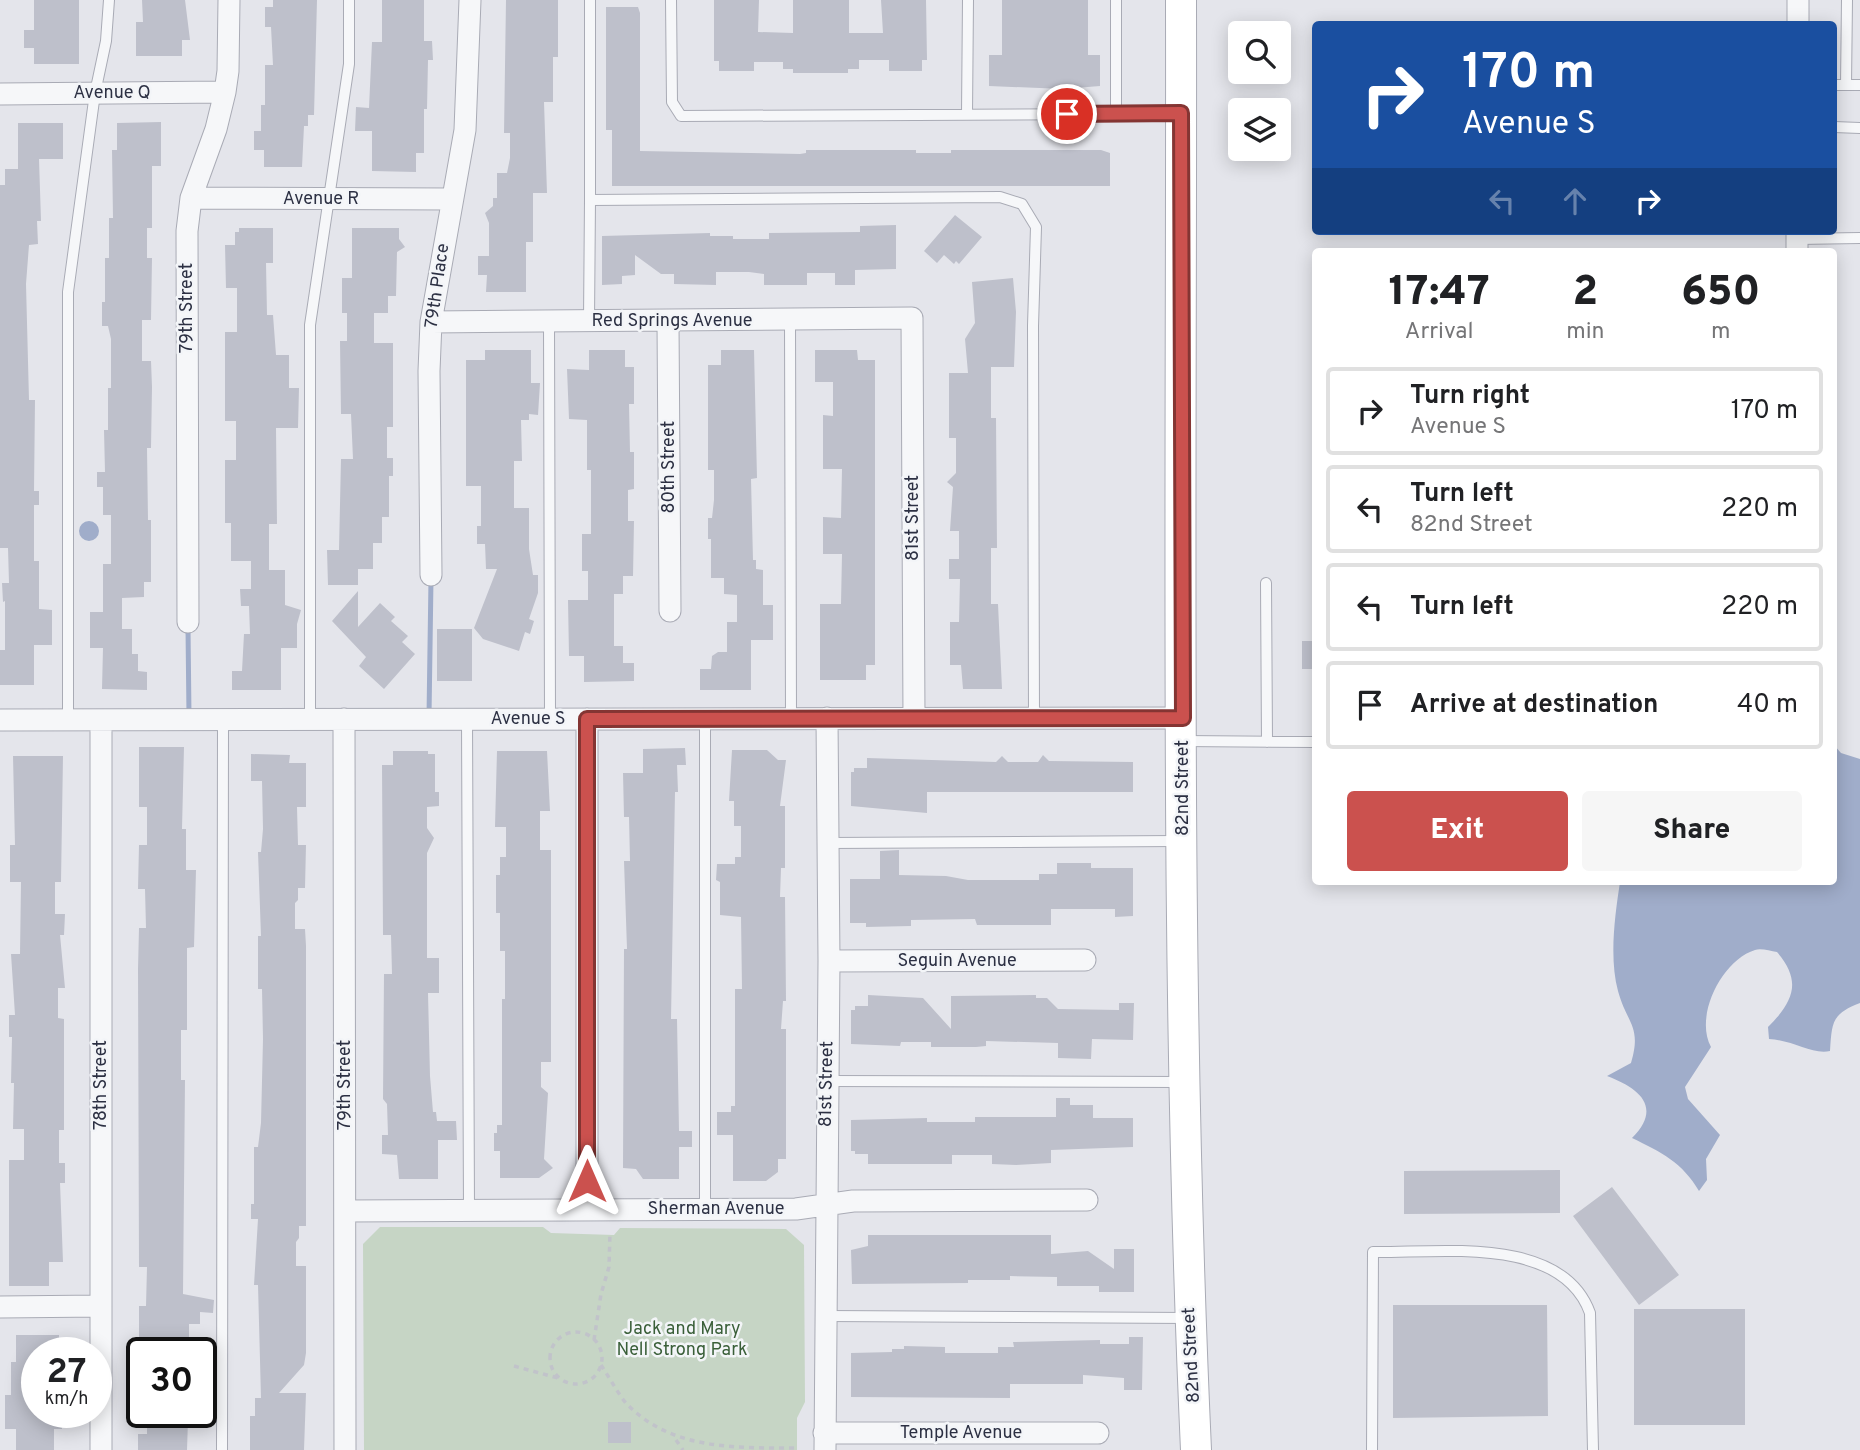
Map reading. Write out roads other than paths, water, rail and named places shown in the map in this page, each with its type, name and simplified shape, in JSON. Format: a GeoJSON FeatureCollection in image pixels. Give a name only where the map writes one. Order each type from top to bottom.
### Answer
{"type":"FeatureCollection","features":[{"type":"Feature","properties":{"kind":"main road","name":"82nd Street"},"geometry":{"type":"LineString","coordinates":[[1181,0],[1183,1082],[1196,1450]]}},
{"type":"Feature","properties":{"kind":"street","name":"79th Street"},"geometry":{"type":"LineString","coordinates":[[188,622],[187,231],[191,198],[216,129],[225,92],[229,0]]}},
{"type":"Feature","properties":{"kind":"street","name":"79th Place"},"geometry":{"type":"LineString","coordinates":[[431,575],[431,322],[468,98],[470,0]]}},
{"type":"Feature","properties":{"kind":"street"},"geometry":{"type":"LineString","coordinates":[[1798,0],[1798,21]]}},
{"type":"Feature","properties":{"kind":"street","name":"Avenue Q"},"geometry":{"type":"LineString","coordinates":[[0,94],[225,92]]}},
{"type":"Feature","properties":{"kind":"street","name":"Avenue R"},"geometry":{"type":"LineString","coordinates":[[191,198],[452,200]]}},
{"type":"Feature","properties":{"kind":"street","name":"Red Springs Avenue"},"geometry":{"type":"LineString","coordinates":[[431,322],[912,318]]}},
{"type":"Feature","properties":{"kind":"street","name":"81st Street"},"geometry":{"type":"LineString","coordinates":[[912,318],[914,718]]}},
{"type":"Feature","properties":{"kind":"street","name":"80th Street"},"geometry":{"type":"LineString","coordinates":[[668,322],[670,611]]}},
{"type":"Feature","properties":{"kind":"street","name":"81st Street"},"geometry":{"type":"LineString","coordinates":[[825,1442],[829,961],[827,718]]}},
{"type":"Feature","properties":{"kind":"street","name":"Avenue S"},"geometry":{"type":"LineString","coordinates":[[0,720],[1034,718],[1183,729]]}},
{"type":"Feature","properties":{"kind":"street","name":"79th Street"},"geometry":{"type":"LineString","coordinates":[[344,719],[345,1450]]}},
{"type":"Feature","properties":{"kind":"street"},"geometry":{"type":"LineString","coordinates":[[587,719],[587,1208]]}},
{"type":"Feature","properties":{"kind":"street","name":"78th Street"},"geometry":{"type":"LineString","coordinates":[[101,720],[101,1450]]}},
{"type":"Feature","properties":{"kind":"street","name":"Seguin Avenue"},"geometry":{"type":"LineString","coordinates":[[829,961],[1085,960]]}},
{"type":"Feature","properties":{"kind":"street","name":"Sherman Avenue"},"geometry":{"type":"LineString","coordinates":[[345,1210],[796,1209],[853,1201],[1087,1200]]}},
{"type":"Feature","properties":{"kind":"street"},"geometry":{"type":"LineString","coordinates":[[0,1307],[101,1306]]}},
{"type":"Feature","properties":{"kind":"street","name":"Temple Avenue"},"geometry":{"type":"LineString","coordinates":[[825,1442],[1098,1433]]}},
{"type":"Feature","properties":{"kind":"lane"},"geometry":{"type":"LineString","coordinates":[[68,720],[68,292],[95,93],[106,41],[109,0]]}},
{"type":"Feature","properties":{"kind":"lane"},"geometry":{"type":"LineString","coordinates":[[310,719],[310,325],[349,64],[349,0]]}},
{"type":"Feature","properties":{"kind":"lane"},"geometry":{"type":"LineString","coordinates":[[589,321],[590,0]]}},
{"type":"Feature","properties":{"kind":"lane"},"geometry":{"type":"LineString","coordinates":[[671,0],[672,102],[681,116],[1181,113]]}},
{"type":"Feature","properties":{"kind":"lane"},"geometry":{"type":"LineString","coordinates":[[967,114],[968,0]]}},
{"type":"Feature","properties":{"kind":"lane"},"geometry":{"type":"LineString","coordinates":[[1116,0],[1116,114]]}},
{"type":"Feature","properties":{"kind":"lane"},"geometry":{"type":"LineString","coordinates":[[1847,0],[1840,85],[1860,85]]}},
{"type":"Feature","properties":{"kind":"lane"},"geometry":{"type":"LineString","coordinates":[[1837,127],[1860,128]]}},
{"type":"Feature","properties":{"kind":"lane"},"geometry":{"type":"LineString","coordinates":[[590,200],[1000,197],[1022,204],[1036,227],[1038,245],[1033,326],[1034,718]]}},
{"type":"Feature","properties":{"kind":"lane"},"geometry":{"type":"LineString","coordinates":[[1797,241],[1860,238]]}},
{"type":"Feature","properties":{"kind":"lane"},"geometry":{"type":"LineString","coordinates":[[549,321],[550,719]]}},
{"type":"Feature","properties":{"kind":"lane"},"geometry":{"type":"LineString","coordinates":[[790,321],[791,719]]}},
{"type":"Feature","properties":{"kind":"lane"},"geometry":{"type":"LineString","coordinates":[[1266,583],[1267,742]]}},
{"type":"Feature","properties":{"kind":"lane"},"geometry":{"type":"LineString","coordinates":[[222,1450],[223,719]]}},
{"type":"Feature","properties":{"kind":"lane"},"geometry":{"type":"LineString","coordinates":[[467,719],[469,1209]]}},
{"type":"Feature","properties":{"kind":"lane"},"geometry":{"type":"LineString","coordinates":[[705,719],[705,1209]]}},
{"type":"Feature","properties":{"kind":"lane"},"geometry":{"type":"LineString","coordinates":[[1183,729],[1267,742],[1312,742]]}},
{"type":"Feature","properties":{"kind":"lane"},"geometry":{"type":"LineString","coordinates":[[828,843],[1182,841]]}},
{"type":"Feature","properties":{"kind":"lane"},"geometry":{"type":"LineString","coordinates":[[827,1081],[1183,1082]]}},
{"type":"Feature","properties":{"kind":"lane"},"geometry":{"type":"LineString","coordinates":[[1372,1450],[1373,1252],[1516,1256],[1556,1270],[1585,1298],[1590,1313],[1592,1450]]}},
{"type":"Feature","properties":{"kind":"lane"},"geometry":{"type":"LineString","coordinates":[[825,1316],[1190,1318]]}},
{"type":"Feature","properties":{"kind":"water"},"geometry":{"type":"Polygon","coordinates":[[[89,521],[96,524],[99,531],[96,538],[89,541],[82,538],[79,531],[82,524],[89,521]]]}},
{"type":"Feature","properties":{"kind":"water"},"geometry":{"type":"Polygon","coordinates":[[[1837,748],[1841,753],[1860,759],[1860,1003],[1838,1016],[1831,1033],[1830,1051],[1816,1051],[1769,1039],[1768,1027],[1784,1008],[1792,991],[1790,972],[1785,962],[1777,952],[1763,949],[1743,956],[1732,965],[1722,977],[1709,1005],[1706,1020],[1711,1047],[1685,1087],[1688,1099],[1720,1135],[1706,1159],[1707,1180],[1699,1191],[1686,1173],[1670,1159],[1632,1138],[1646,1117],[1643,1100],[1629,1086],[1607,1076],[1631,1063],[1635,1041],[1615,978],[1615,922],[1620,885],[1837,885],[1837,748]]]}},
{"type":"Feature","properties":{"kind":"waterway"},"geometry":{"type":"LineString","coordinates":[[429,716],[431,579]]}},
{"type":"Feature","properties":{"kind":"waterway"},"geometry":{"type":"LineString","coordinates":[[188,628],[189,716]]}},
{"type":"Feature","properties":{"kind":"park label","name":"Jack and Mary Nell Strong Park"},"geometry":{"type":"Point","coordinates":[682,1339]}}]}
